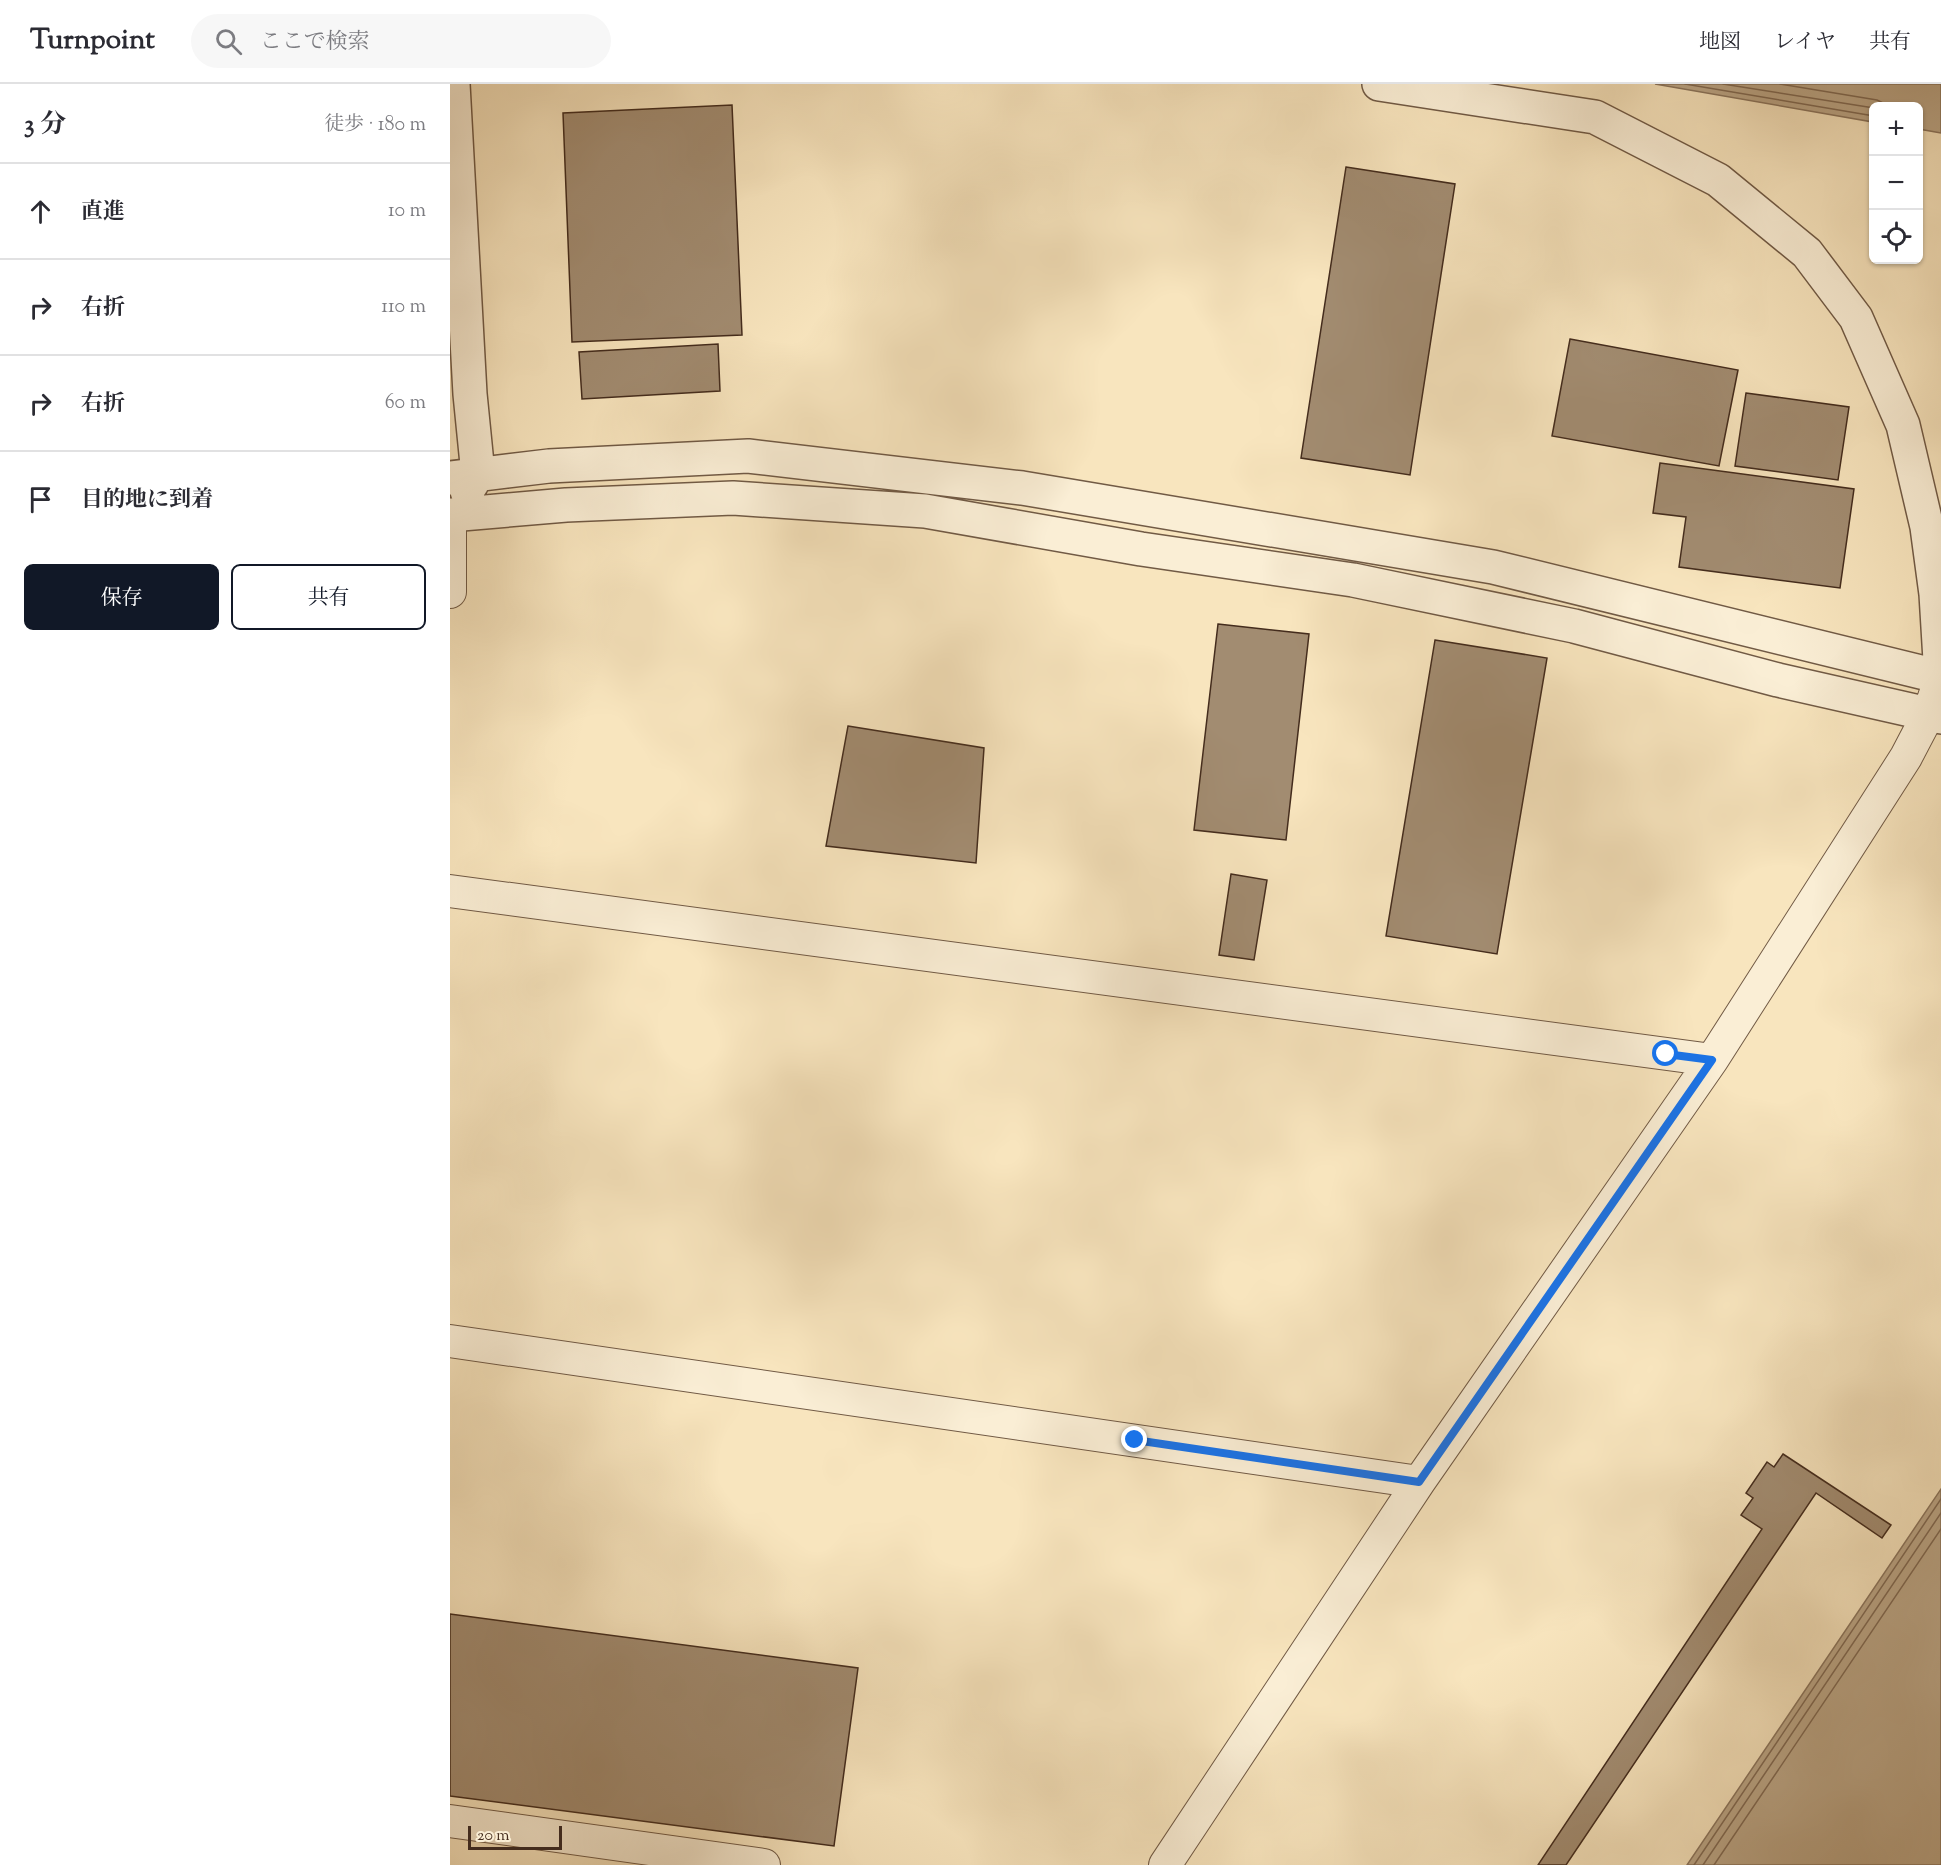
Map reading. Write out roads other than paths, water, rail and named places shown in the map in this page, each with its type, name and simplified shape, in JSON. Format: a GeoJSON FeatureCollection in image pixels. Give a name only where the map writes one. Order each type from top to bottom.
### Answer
{"type":"FeatureCollection","features":[{"type":"Feature","properties":{"kind":"street"},"geometry":{"type":"LineString","coordinates":[[450,592],[450,515],[464,476],[470,394],[453,84]]}},
{"type":"Feature","properties":{"kind":"street"},"geometry":{"type":"LineString","coordinates":[[1165,1865],[1419,1482],[1712,1060],[1934,716],[1941,677],[1936,594],[1927,527],[1904,425],[1856,318],[1807,253],[1718,180],[1595,117],[1379,84]]}},
{"type":"Feature","properties":{"kind":"street"},"geometry":{"type":"LineString","coordinates":[[464,476],[549,466],[748,456],[1022,488],[1493,567],[1941,677]]}},
{"type":"Feature","properties":{"kind":"street"},"geometry":{"type":"LineString","coordinates":[[450,515],[566,505],[733,498],[925,511],[1141,549],[1353,580],[1574,626],[1767,677],[1934,716]]}},
{"type":"Feature","properties":{"kind":"street"},"geometry":{"type":"LineString","coordinates":[[450,891],[1712,1060]]}},
{"type":"Feature","properties":{"kind":"street"},"geometry":{"type":"LineString","coordinates":[[450,1341],[1419,1482]]}},
{"type":"Feature","properties":{"kind":"street"},"geometry":{"type":"LineString","coordinates":[[450,1821],[764,1865]]}},
{"type":"Feature","properties":{"kind":"water"},"geometry":{"type":"Polygon","coordinates":[[[1655,84],[1941,84],[1941,133],[1923,130],[1923,102],[1869,102],[1869,121],[1655,84]]]}},
{"type":"Feature","properties":{"kind":"water"},"geometry":{"type":"Polygon","coordinates":[[[1941,1489],[1941,1865],[1687,1865],[1941,1489]]]}}]}
